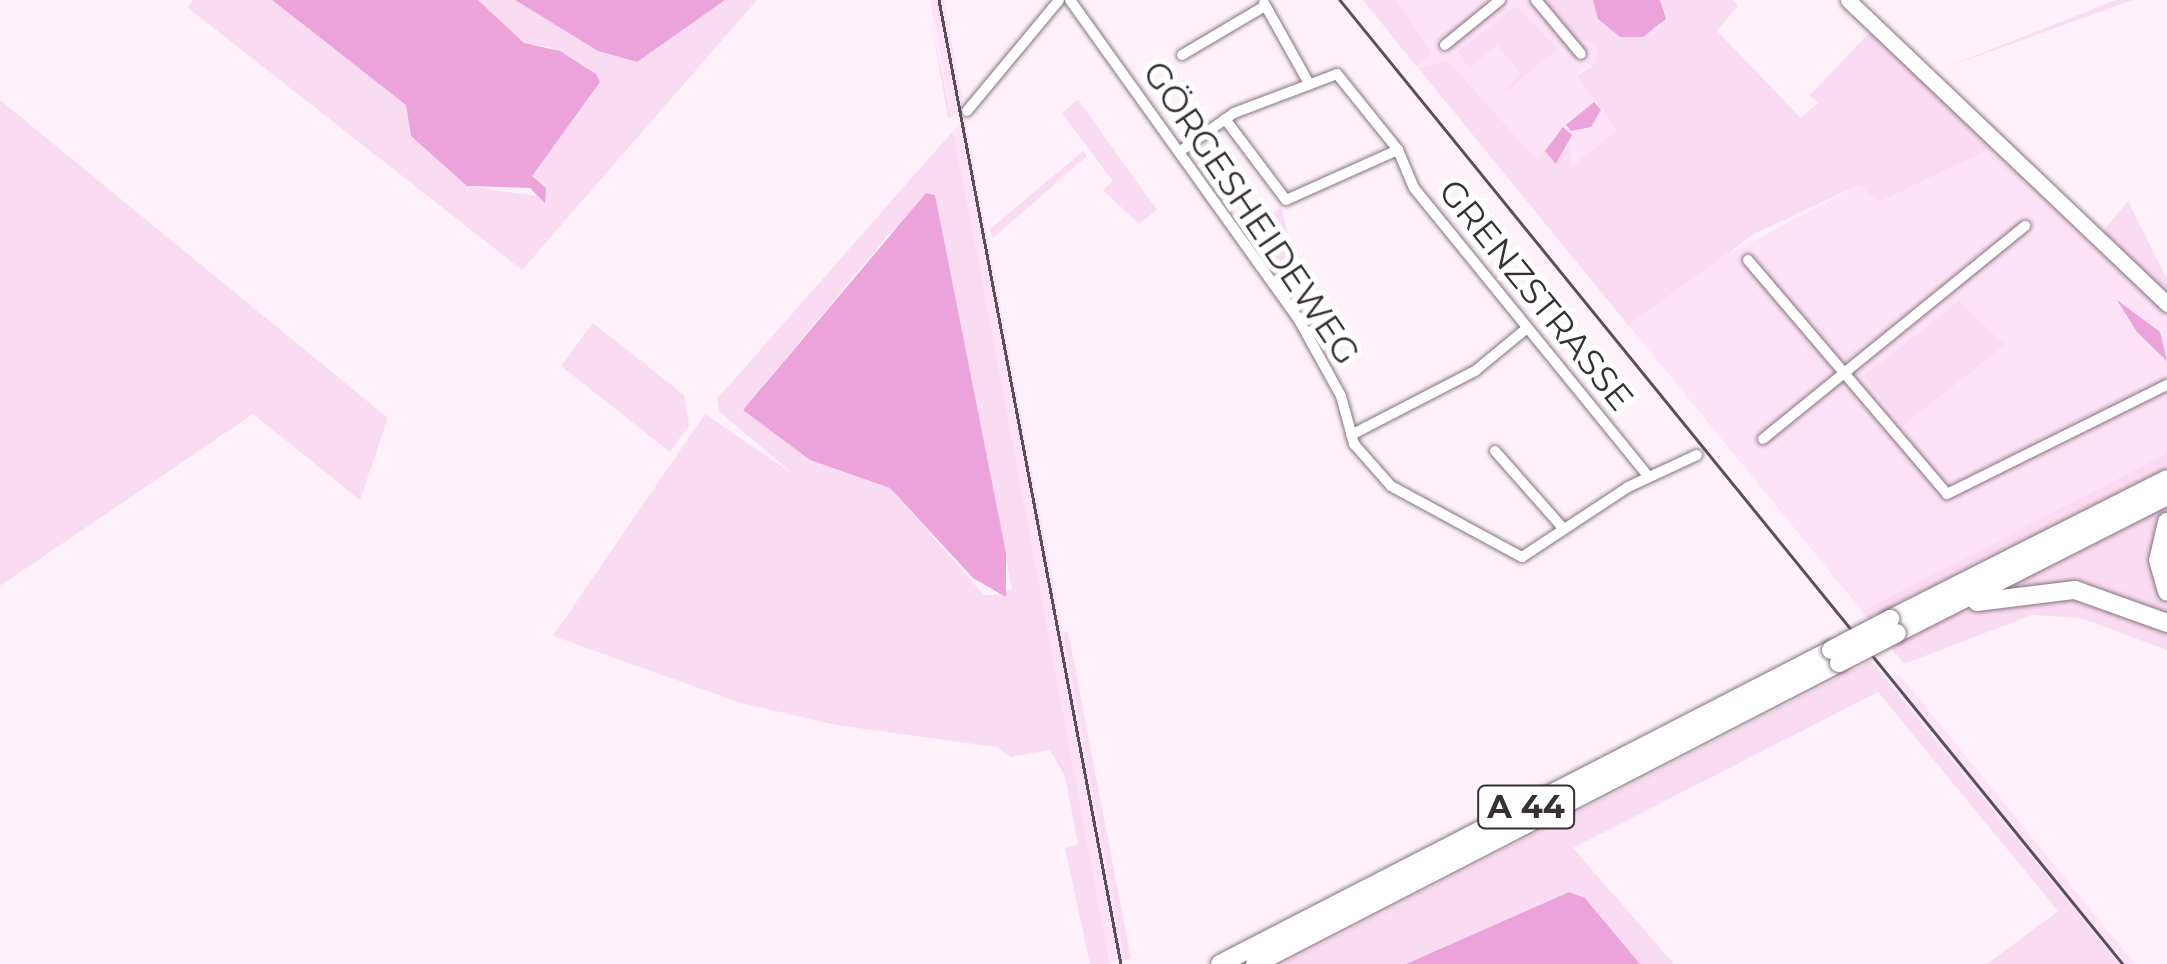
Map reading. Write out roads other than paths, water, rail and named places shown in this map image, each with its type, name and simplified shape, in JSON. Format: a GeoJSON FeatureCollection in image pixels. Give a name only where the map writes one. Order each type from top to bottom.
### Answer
{"type":"FeatureCollection","features":[{"type":"Feature","properties":{"kind":"highway","name":"A 44"},"geometry":{"type":"LineString","coordinates":[[1898,627],[2167,479]]}},
{"type":"Feature","properties":{"kind":"highway","name":"A 44"},"geometry":{"type":"LineString","coordinates":[[1220,964],[1835,656],[2167,496]]}},
{"type":"Feature","properties":{"kind":"highway"},"geometry":{"type":"LineString","coordinates":[[2167,522],[2158,560],[2167,592]]}},
{"type":"Feature","properties":{"kind":"highway"},"geometry":{"type":"LineString","coordinates":[[1898,627],[1995,595],[2051,588],[2108,597],[2167,623]]}},
{"type":"Feature","properties":{"kind":"highway","name":"A 44"},"geometry":{"type":"LineString","coordinates":[[1254,964],[1835,656]]}},
{"type":"Feature","properties":{"kind":"main road"},"geometry":{"type":"LineString","coordinates":[[1848,0],[2167,304]]}},
{"type":"Feature","properties":{"kind":"street"},"geometry":{"type":"LineString","coordinates":[[967,112],[1059,0]]}},
{"type":"Feature","properties":{"kind":"street","name":"GÖRGESHEIDEWEG"},"geometry":{"type":"LineString","coordinates":[[1070,0],[1299,320],[1351,434],[1392,486],[1522,557],[1562,528]]}},
{"type":"Feature","properties":{"kind":"street"},"geometry":{"type":"LineString","coordinates":[[1444,44],[1500,0]]}},
{"type":"Feature","properties":{"kind":"street"},"geometry":{"type":"LineString","coordinates":[[1536,0],[1580,54]]}},
{"type":"Feature","properties":{"kind":"street"},"geometry":{"type":"LineString","coordinates":[[1179,152],[1225,119],[1307,80],[1264,3],[1182,55]]}},
{"type":"Feature","properties":{"kind":"street","name":"GRENZSTRASSE"},"geometry":{"type":"LineString","coordinates":[[1307,80],[1338,74],[1398,150],[1414,188],[1649,477]]}},
{"type":"Feature","properties":{"kind":"street"},"geometry":{"type":"LineString","coordinates":[[1225,119],[1286,200],[1398,150]]}},
{"type":"Feature","properties":{"kind":"street"},"geometry":{"type":"LineString","coordinates":[[1763,440],[2025,226]]}},
{"type":"Feature","properties":{"kind":"street"},"geometry":{"type":"LineString","coordinates":[[1748,260],[1841,375],[1947,494],[2167,385]]}},
{"type":"Feature","properties":{"kind":"street"},"geometry":{"type":"LineString","coordinates":[[1351,434],[1476,371],[1528,328]]}},
{"type":"Feature","properties":{"kind":"street"},"geometry":{"type":"LineString","coordinates":[[1495,452],[1562,528],[1649,477],[1697,455]]}},
{"type":"Feature","properties":{"kind":"tram line"},"geometry":{"type":"LineString","coordinates":[[1340,0],[2123,964]]}},
{"type":"Feature","properties":{"kind":"railway"},"geometry":{"type":"LineString","coordinates":[[939,0],[1121,964]]}}]}
